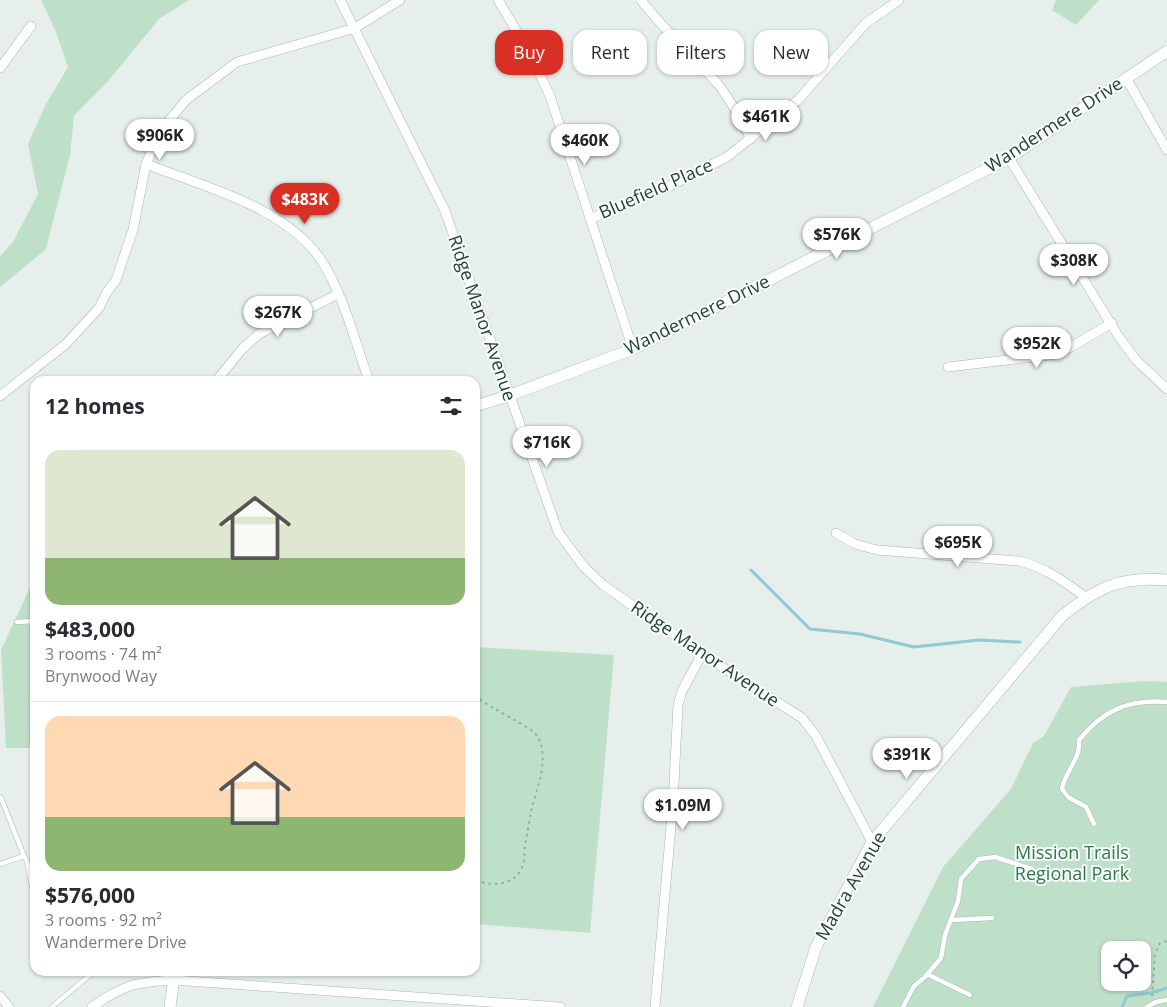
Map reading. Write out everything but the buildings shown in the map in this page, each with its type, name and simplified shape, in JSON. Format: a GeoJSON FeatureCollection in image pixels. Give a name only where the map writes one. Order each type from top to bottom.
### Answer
{"type":"FeatureCollection","features":[{"type":"Feature","properties":{"kind":"street","name":"Ridge Manor Avenue"},"geometry":{"type":"LineString","coordinates":[[340,0],[445,211],[508,396],[558,532],[573,553],[602,585],[702,654],[802,718],[816,736],[872,842]]}},
{"type":"Feature","properties":{"kind":"street"},"geometry":{"type":"LineString","coordinates":[[0,396],[66,344],[99,308],[116,280],[133,230],[146,164],[159,133],[186,100],[237,62],[355,28],[400,0]]}},
{"type":"Feature","properties":{"kind":"street"},"geometry":{"type":"LineString","coordinates":[[498,0],[531,55],[550,96],[633,349]]}},
{"type":"Feature","properties":{"kind":"street"},"geometry":{"type":"LineString","coordinates":[[642,0],[655,19],[717,84],[735,109],[751,139]]}},
{"type":"Feature","properties":{"kind":"street","name":"Bluefield Place"},"geometry":{"type":"LineString","coordinates":[[590,219],[670,186],[727,157],[798,100],[866,23],[899,0]]}},
{"type":"Feature","properties":{"kind":"street"},"geometry":{"type":"LineString","coordinates":[[0,68],[31,26]]}},
{"type":"Feature","properties":{"kind":"street","name":"Wandermere Drive"},"geometry":{"type":"LineString","coordinates":[[480,404],[508,396],[633,349],[1010,158],[1167,51]]}},
{"type":"Feature","properties":{"kind":"street"},"geometry":{"type":"LineString","coordinates":[[1126,78],[1167,150]]}},
{"type":"Feature","properties":{"kind":"street"},"geometry":{"type":"LineString","coordinates":[[1010,158],[1112,323],[1138,361],[1167,389]]}},
{"type":"Feature","properties":{"kind":"street"},"geometry":{"type":"LineString","coordinates":[[146,164],[248,204],[276,218],[296,232],[323,262],[338,294],[367,376]]}},
{"type":"Feature","properties":{"kind":"street"},"geometry":{"type":"LineString","coordinates":[[220,376],[243,348],[259,334],[338,294]]}},
{"type":"Feature","properties":{"kind":"street"},"geometry":{"type":"LineString","coordinates":[[948,367],[1050,355],[1069,348],[1112,323]]}},
{"type":"Feature","properties":{"kind":"street"},"geometry":{"type":"LineString","coordinates":[[836,533],[855,544],[877,550],[1020,561],[1033,564],[1043,568],[1086,596]]}},
{"type":"Feature","properties":{"kind":"street","name":"Madra Avenue"},"geometry":{"type":"LineString","coordinates":[[796,1007],[816,947],[872,842],[1062,616],[1086,596],[1114,583],[1148,579],[1167,580]]}},
{"type":"Feature","properties":{"kind":"street"},"geometry":{"type":"LineString","coordinates":[[655,1007],[673,803],[678,705],[682,691],[702,654]]}},
{"type":"Feature","properties":{"kind":"street"},"geometry":{"type":"LineString","coordinates":[[170,1007],[174,976]]}},
{"type":"Feature","properties":{"kind":"street"},"geometry":{"type":"LineString","coordinates":[[92,1007],[119,989],[142,982],[174,976],[560,1007]]}},
{"type":"Feature","properties":{"kind":"street"},"geometry":{"type":"LineString","coordinates":[[0,996],[9,1007]]}},
{"type":"Feature","properties":{"kind":"lane"},"geometry":{"type":"LineString","coordinates":[[17,622],[30,621]]}},
{"type":"Feature","properties":{"kind":"lane"},"geometry":{"type":"LineString","coordinates":[[1094,824],[1086,807],[1068,798],[1062,789],[1064,778],[1080,750],[1079,740],[1091,725],[1110,711],[1134,703],[1152,700],[1167,702]]}},
{"type":"Feature","properties":{"kind":"lane"},"geometry":{"type":"LineString","coordinates":[[1,798],[27,861],[30,876]]}},
{"type":"Feature","properties":{"kind":"lane"},"geometry":{"type":"LineString","coordinates":[[0,864],[24,856]]}},
{"type":"Feature","properties":{"kind":"lane"},"geometry":{"type":"LineString","coordinates":[[903,1007],[914,986],[941,958],[945,935],[958,901],[961,880],[979,859],[995,858],[1032,869]]}},
{"type":"Feature","properties":{"kind":"lane"},"geometry":{"type":"LineString","coordinates":[[951,920],[992,918]]}},
{"type":"Feature","properties":{"kind":"lane"},"geometry":{"type":"LineString","coordinates":[[927,974],[970,995]]}},
{"type":"Feature","properties":{"kind":"lane"},"geometry":{"type":"LineString","coordinates":[[52,1007],[89,976]]}},
{"type":"Feature","properties":{"kind":"lane"},"geometry":{"type":"LineString","coordinates":[[1147,1007],[1167,1000]]}},
{"type":"Feature","properties":{"kind":"path"},"geometry":{"type":"LineString","coordinates":[[480,699],[504,716],[532,729],[539,738],[542,768],[542,776],[531,812],[523,866],[517,874],[505,883],[490,885],[480,881]]}},
{"type":"Feature","properties":{"kind":"path"},"geometry":{"type":"LineString","coordinates":[[1152,1004],[1151,993],[1155,954],[1160,943],[1167,941]]}},
{"type":"Feature","properties":{"kind":"green space"},"geometry":{"type":"Polygon","coordinates":[[[41,0],[189,0],[159,19],[109,80],[74,116],[70,155],[46,249],[0,287],[0,256],[13,242],[38,194],[28,144],[46,104],[68,67],[56,32],[41,0]]]}},
{"type":"Feature","properties":{"kind":"green space"},"geometry":{"type":"Polygon","coordinates":[[[1056,0],[1099,0],[1076,25],[1052,10],[1056,0]]]}},
{"type":"Feature","properties":{"kind":"green space"},"geometry":{"type":"Polygon","coordinates":[[[30,588],[30,748],[6,748],[1,650],[30,588]]]}},
{"type":"Feature","properties":{"kind":"green space"},"geometry":{"type":"Polygon","coordinates":[[[480,647],[614,655],[590,933],[480,924],[480,647]]]}},
{"type":"Feature","properties":{"kind":"green space","name":"Mission Trails Regional Park"},"geometry":{"type":"Polygon","coordinates":[[[1144,681],[1167,682],[1167,1007],[873,1007],[943,867],[1011,789],[1033,743],[1044,736],[1071,687],[1144,681]]]}},
{"type":"Feature","properties":{"kind":"waterway"},"geometry":{"type":"LineString","coordinates":[[751,570],[810,629],[860,634],[914,647],[979,640],[1020,642]]}},
{"type":"Feature","properties":{"kind":"waterway"},"geometry":{"type":"LineString","coordinates":[[1122,1007],[1127,996],[1151,993],[1167,988]]}}]}
